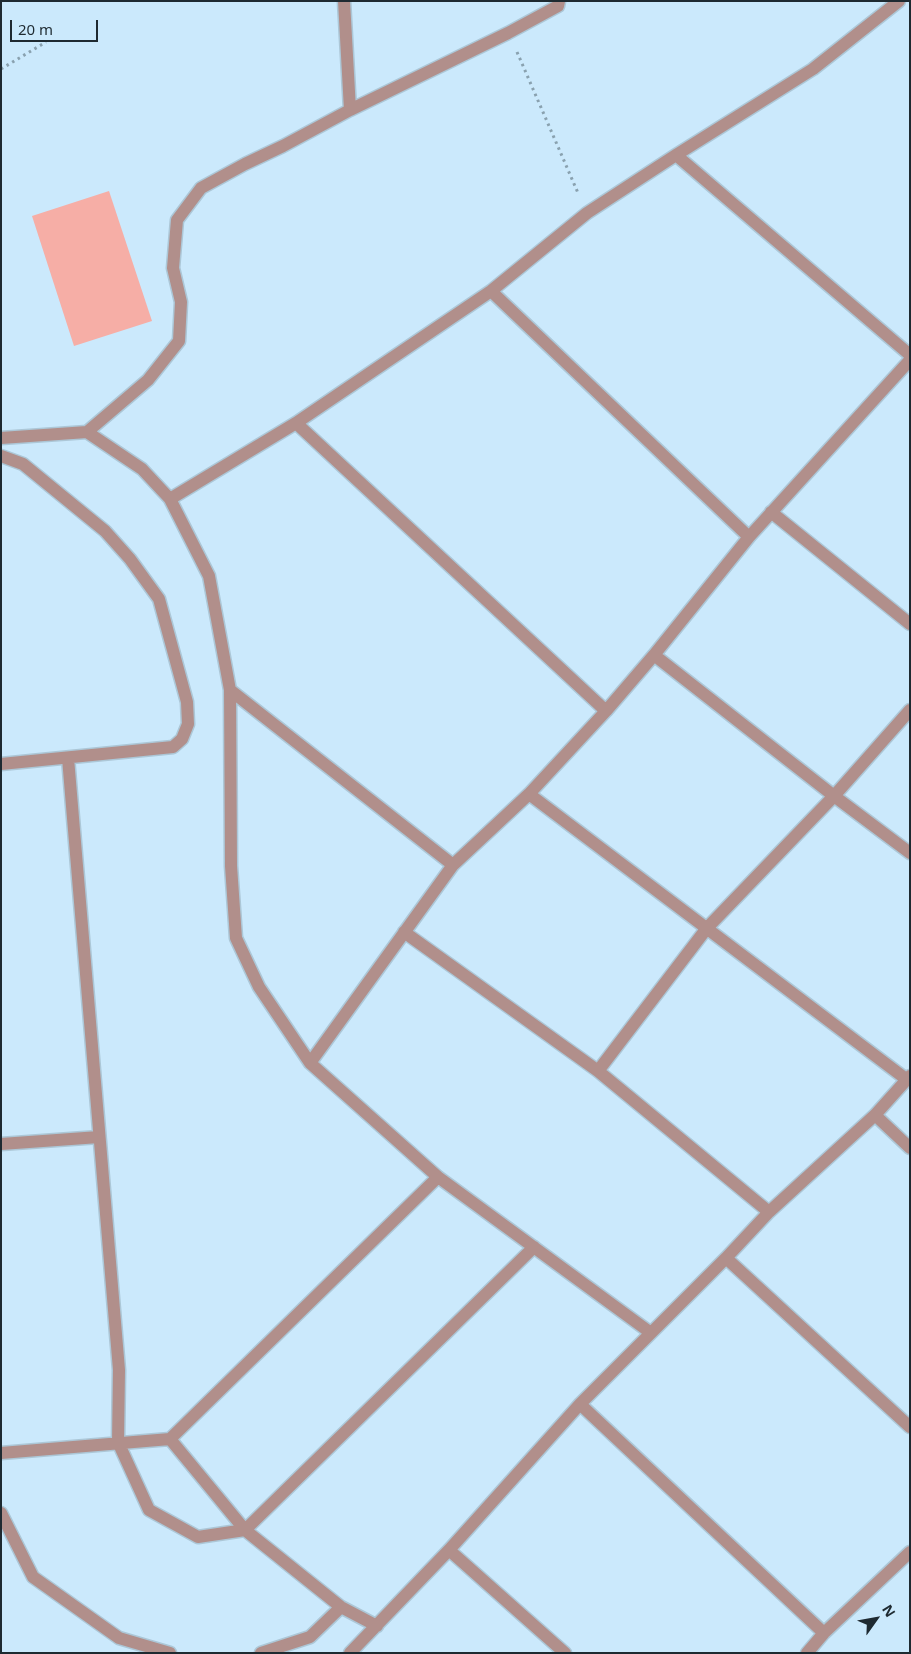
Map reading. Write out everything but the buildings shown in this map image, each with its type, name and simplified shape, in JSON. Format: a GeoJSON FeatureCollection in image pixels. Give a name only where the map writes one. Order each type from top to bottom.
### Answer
{"type":"FeatureCollection","features":[{"type":"Feature","properties":{"kind":"street"},"geometry":{"type":"LineString","coordinates":[[344,1],[350,110]]}},
{"type":"Feature","properties":{"kind":"street"},"geometry":{"type":"LineString","coordinates":[[1,438],[87,432],[148,380],[179,341],[181,302],[173,268],[177,220],[201,188],[350,110],[508,33],[558,6],[559,1]]}},
{"type":"Feature","properties":{"kind":"street"},"geometry":{"type":"LineString","coordinates":[[170,499],[296,423],[491,291],[587,213],[676,154],[813,69],[898,1]]}},
{"type":"Feature","properties":{"kind":"street"},"geometry":{"type":"LineString","coordinates":[[676,154],[910,355]]}},
{"type":"Feature","properties":{"kind":"street"},"geometry":{"type":"LineString","coordinates":[[491,291],[749,537]]}},
{"type":"Feature","properties":{"kind":"street"},"geometry":{"type":"LineString","coordinates":[[310,1063],[453,866],[529,794],[606,711],[749,537],[910,360]]}},
{"type":"Feature","properties":{"kind":"street"},"geometry":{"type":"LineString","coordinates":[[296,423],[606,711]]}},
{"type":"Feature","properties":{"kind":"street"},"geometry":{"type":"LineString","coordinates":[[87,432],[142,469],[170,499],[209,576],[230,690],[231,866],[236,938],[259,987],[310,1063],[438,1177],[651,1333]]}},
{"type":"Feature","properties":{"kind":"street"},"geometry":{"type":"LineString","coordinates":[[1,456],[23,464],[105,531],[130,559],[159,598],[187,702],[188,724],[182,738],[173,747],[1,764]]}},
{"type":"Feature","properties":{"kind":"street"},"geometry":{"type":"LineString","coordinates":[[771,512],[910,624]]}},
{"type":"Feature","properties":{"kind":"street"},"geometry":{"type":"LineString","coordinates":[[654,654],[834,796],[910,853]]}},
{"type":"Feature","properties":{"kind":"street"},"geometry":{"type":"LineString","coordinates":[[230,690],[453,866]]}},
{"type":"Feature","properties":{"kind":"street"},"geometry":{"type":"LineString","coordinates":[[598,1071],[707,928],[834,796],[910,710]]}},
{"type":"Feature","properties":{"kind":"street"},"geometry":{"type":"LineString","coordinates":[[68,758],[119,1370],[118,1442],[148,1510],[198,1537],[245,1530],[534,1247]]}},
{"type":"Feature","properties":{"kind":"street"},"geometry":{"type":"LineString","coordinates":[[350,1653],[449,1550],[580,1404],[726,1258],[769,1212],[875,1115],[908,1078],[529,794]]}},
{"type":"Feature","properties":{"kind":"street"},"geometry":{"type":"LineString","coordinates":[[404,932],[598,1071],[769,1212]]}},
{"type":"Feature","properties":{"kind":"street"},"geometry":{"type":"LineString","coordinates":[[875,1115],[910,1148]]}},
{"type":"Feature","properties":{"kind":"street"},"geometry":{"type":"LineString","coordinates":[[1,1144],[100,1137]]}},
{"type":"Feature","properties":{"kind":"street"},"geometry":{"type":"LineString","coordinates":[[1,1452],[170,1439],[438,1177]]}},
{"type":"Feature","properties":{"kind":"street"},"geometry":{"type":"LineString","coordinates":[[726,1258],[910,1427]]}},
{"type":"Feature","properties":{"kind":"street"},"geometry":{"type":"LineString","coordinates":[[580,1404],[824,1633]]}},
{"type":"Feature","properties":{"kind":"street"},"geometry":{"type":"LineString","coordinates":[[170,1439],[245,1530],[341,1608],[376,1626]]}},
{"type":"Feature","properties":{"kind":"street"},"geometry":{"type":"LineString","coordinates":[[1,1512],[33,1577],[119,1638],[170,1653]]}},
{"type":"Feature","properties":{"kind":"street"},"geometry":{"type":"LineString","coordinates":[[449,1550],[565,1653]]}},
{"type":"Feature","properties":{"kind":"street"},"geometry":{"type":"LineString","coordinates":[[807,1653],[824,1633],[910,1552]]}},
{"type":"Feature","properties":{"kind":"street"},"geometry":{"type":"LineString","coordinates":[[261,1653],[310,1637],[341,1608]]}},
{"type":"Feature","properties":{"kind":"path"},"geometry":{"type":"LineString","coordinates":[[508,33],[587,213]]}},
{"type":"Feature","properties":{"kind":"path"},"geometry":{"type":"LineString","coordinates":[[1,69],[46,42]]}},
{"type":"Feature","properties":{"kind":"shaded area"},"geometry":{"type":"Polygon","coordinates":[[[109,191],[152,321],[74,346],[32,216],[109,191]]]}}]}
